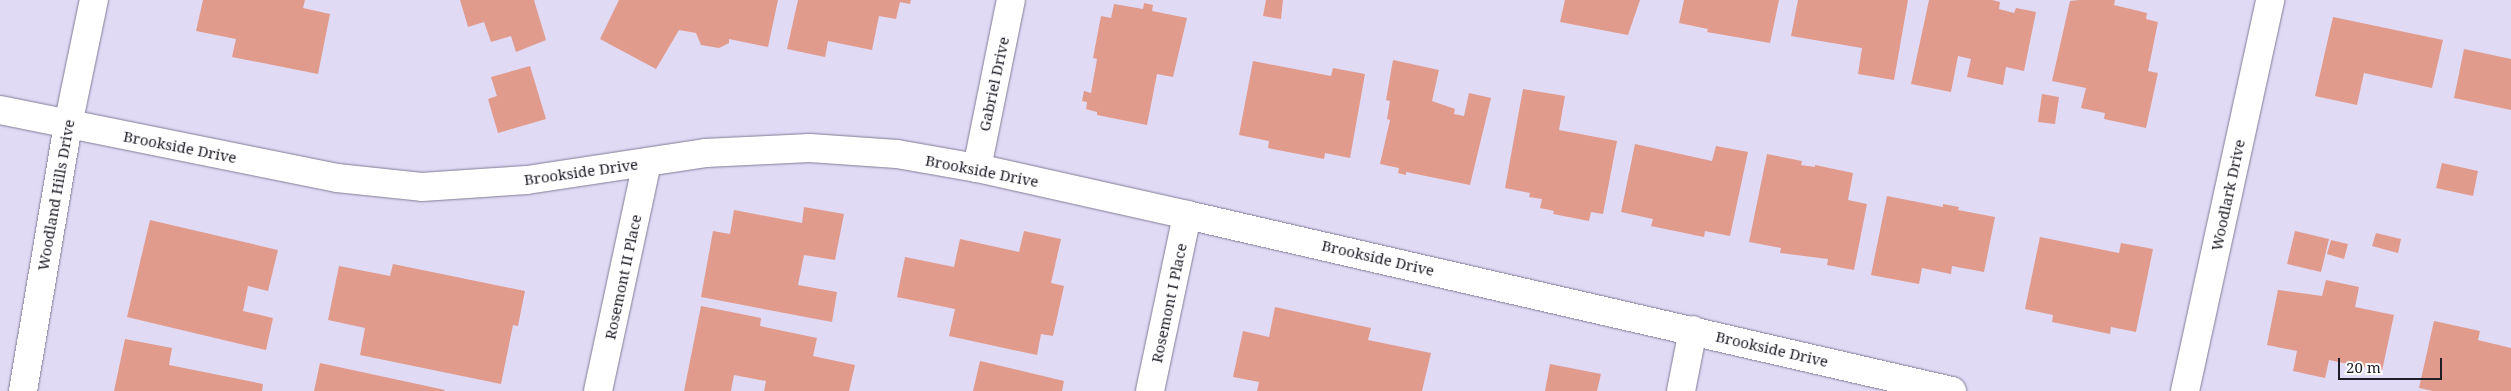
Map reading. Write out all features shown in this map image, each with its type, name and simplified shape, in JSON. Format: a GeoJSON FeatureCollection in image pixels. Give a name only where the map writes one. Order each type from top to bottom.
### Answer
{"type":"FeatureCollection","features":[{"type":"Feature","properties":{"kind":"street","name":"Woodland Hills Drive"},"geometry":{"type":"LineString","coordinates":[[23,391],[68,125],[94,0]]}},
{"type":"Feature","properties":{"kind":"street","name":"Gabriel Drive"},"geometry":{"type":"LineString","coordinates":[[977,168],[1011,0]]}},
{"type":"Feature","properties":{"kind":"street","name":"Woodlark Drive"},"geometry":{"type":"LineString","coordinates":[[2185,391],[2270,0]]}},
{"type":"Feature","properties":{"kind":"street","name":"Brookside Drive"},"geometry":{"type":"LineString","coordinates":[[0,110],[337,178],[422,188],[527,180],[705,153],[810,148],[897,154],[977,168],[1187,215],[1952,391]]}},
{"type":"Feature","properties":{"kind":"street","name":"Rosemont II Place"},"geometry":{"type":"LineString","coordinates":[[598,391],[648,162]]}},
{"type":"Feature","properties":{"kind":"street","name":"Rosemont I Place"},"geometry":{"type":"LineString","coordinates":[[1150,391],[1187,215]]}},
{"type":"Feature","properties":{"kind":"street"},"geometry":{"type":"LineString","coordinates":[[1681,391],[1693,330]]}},
{"type":"Feature","properties":{"kind":"building"},"geometry":{"type":"Polygon","coordinates":[[[203,0],[305,0],[303,8],[330,14],[318,74],[232,57],[236,39],[196,31],[203,0]]]}},
{"type":"Feature","properties":{"kind":"building"},"geometry":{"type":"Polygon","coordinates":[[[460,0],[534,0],[546,40],[516,52],[511,36],[491,42],[484,22],[468,27],[460,0]]]}},
{"type":"Feature","properties":{"kind":"building"},"geometry":{"type":"Polygon","coordinates":[[[619,0],[778,0],[768,47],[729,39],[729,43],[719,48],[701,45],[696,33],[679,30],[656,69],[600,39],[619,0]]]}},
{"type":"Feature","properties":{"kind":"building"},"geometry":{"type":"Polygon","coordinates":[[[798,0],[911,0],[910,4],[900,2],[896,19],[879,16],[872,50],[828,41],[825,57],[787,49],[798,0]]]}},
{"type":"Feature","properties":{"kind":"building"},"geometry":{"type":"Polygon","coordinates":[[[1266,0],[1283,0],[1281,19],[1263,16],[1266,0]]]}},
{"type":"Feature","properties":{"kind":"building"},"geometry":{"type":"Polygon","coordinates":[[[1565,0],[1640,0],[1628,35],[1560,22],[1565,0]]]}},
{"type":"Feature","properties":{"kind":"building"},"geometry":{"type":"Polygon","coordinates":[[[1684,0],[1779,0],[1770,43],[1707,32],[1708,29],[1679,23],[1684,0]]]}},
{"type":"Feature","properties":{"kind":"building"},"geometry":{"type":"Polygon","coordinates":[[[1798,0],[1908,0],[1894,80],[1858,74],[1862,48],[1791,36],[1798,0]]]}},
{"type":"Feature","properties":{"kind":"building"},"geometry":{"type":"Polygon","coordinates":[[[1929,0],[1992,0],[2000,2],[1999,9],[2014,13],[2016,8],[2036,12],[2024,71],[2006,67],[2003,85],[1967,77],[1971,59],[1958,56],[1951,92],[1911,84],[1929,0]]]}},
{"type":"Feature","properties":{"kind":"building"},"geometry":{"type":"Polygon","coordinates":[[[2115,0],[2114,5],[2147,13],[2146,19],[2158,22],[2148,71],[2158,73],[2146,128],[2104,119],[2105,113],[2081,108],[2086,88],[2052,81],[2070,1],[2115,0]]]}},
{"type":"Feature","properties":{"kind":"building"},"geometry":{"type":"Polygon","coordinates":[[[1144,3],[1153,5],[1152,11],[1187,18],[1173,77],[1157,74],[1147,125],[1097,115],[1097,112],[1086,109],[1087,102],[1082,101],[1084,91],[1091,93],[1097,59],[1093,58],[1101,16],[1111,18],[1114,4],[1143,9],[1144,3]]]}},
{"type":"Feature","properties":{"kind":"building"},"geometry":{"type":"Polygon","coordinates":[[[2333,17],[2443,40],[2432,88],[2364,73],[2357,105],[2315,96],[2333,17]]]}},
{"type":"Feature","properties":{"kind":"building"},"geometry":{"type":"Polygon","coordinates":[[[2464,49],[2511,59],[2511,110],[2454,98],[2464,49]]]}},
{"type":"Feature","properties":{"kind":"building"},"geometry":{"type":"Polygon","coordinates":[[[1393,60],[1439,70],[1432,101],[1455,109],[1454,114],[1464,116],[1469,93],[1491,98],[1470,185],[1406,172],[1406,175],[1398,173],[1399,168],[1380,164],[1390,120],[1387,119],[1390,101],[1386,100],[1393,60]]]}},
{"type":"Feature","properties":{"kind":"building"},"geometry":{"type":"Polygon","coordinates":[[[1253,61],[1331,76],[1333,68],[1365,74],[1350,158],[1325,153],[1324,159],[1268,148],[1269,141],[1239,135],[1253,61]]]}},
{"type":"Feature","properties":{"kind":"building"},"geometry":{"type":"Polygon","coordinates":[[[530,66],[546,119],[498,133],[488,99],[497,96],[491,77],[530,66]]]}},
{"type":"Feature","properties":{"kind":"building"},"geometry":{"type":"Polygon","coordinates":[[[1523,89],[1565,96],[1559,130],[1617,141],[1603,214],[1591,212],[1589,221],[1553,214],[1554,211],[1540,208],[1542,199],[1529,197],[1530,193],[1505,188],[1523,89]]]}},
{"type":"Feature","properties":{"kind":"building"},"geometry":{"type":"Polygon","coordinates":[[[2042,94],[2059,97],[2055,124],[2038,122],[2042,94]]]}},
{"type":"Feature","properties":{"kind":"building"},"geometry":{"type":"Polygon","coordinates":[[[1635,144],[1712,161],[1716,146],[1748,152],[1730,236],[1705,231],[1704,237],[1651,226],[1653,219],[1621,212],[1635,144]]]}},
{"type":"Feature","properties":{"kind":"building"},"geometry":{"type":"Polygon","coordinates":[[[1767,154],[1802,161],[1801,165],[1815,167],[1815,165],[1853,173],[1848,200],[1867,204],[1854,270],[1827,265],[1828,259],[1780,253],[1781,248],[1749,242],[1767,154]]]}},
{"type":"Feature","properties":{"kind":"building"},"geometry":{"type":"Polygon","coordinates":[[[2442,163],[2478,171],[2473,196],[2436,188],[2442,163]]]}},
{"type":"Feature","properties":{"kind":"building"},"geometry":{"type":"Polygon","coordinates":[[[1887,196],[1943,207],[1943,204],[1959,207],[1958,210],[1995,217],[1984,272],[1952,266],[1951,274],[1922,268],[1919,284],[1871,275],[1887,196]]]}},
{"type":"Feature","properties":{"kind":"building"},"geometry":{"type":"Polygon","coordinates":[[[804,207],[844,214],[835,260],[804,255],[798,285],[837,292],[832,322],[701,297],[713,231],[730,234],[734,210],[802,223],[804,207]]]}},
{"type":"Feature","properties":{"kind":"building"},"geometry":{"type":"Polygon","coordinates":[[[150,220],[278,250],[268,291],[248,286],[243,311],[273,318],[266,350],[127,317],[150,220]]]}},
{"type":"Feature","properties":{"kind":"building"},"geometry":{"type":"Polygon","coordinates":[[[1024,231],[1061,239],[1051,283],[1064,286],[1053,336],[1041,334],[1037,355],[949,336],[955,309],[897,297],[905,257],[954,267],[960,239],[1019,252],[1024,231]]]}},
{"type":"Feature","properties":{"kind":"building"},"geometry":{"type":"Polygon","coordinates":[[[2295,231],[2329,239],[2321,272],[2287,264],[2295,231]]]}},
{"type":"Feature","properties":{"kind":"building"},"geometry":{"type":"Polygon","coordinates":[[[2376,233],[2401,239],[2398,253],[2372,246],[2376,233]]]}},
{"type":"Feature","properties":{"kind":"building"},"geometry":{"type":"Polygon","coordinates":[[[2040,237],[2119,253],[2121,243],[2153,249],[2136,332],[2111,327],[2110,334],[2052,322],[2053,315],[2025,309],[2040,237]]]}},
{"type":"Feature","properties":{"kind":"building"},"geometry":{"type":"Polygon","coordinates":[[[2331,240],[2348,244],[2344,259],[2327,254],[2331,240]]]}},
{"type":"Feature","properties":{"kind":"building"},"geometry":{"type":"Polygon","coordinates":[[[393,264],[525,291],[518,326],[513,325],[501,384],[360,355],[365,328],[328,320],[339,266],[390,276],[393,264]]]}},
{"type":"Feature","properties":{"kind":"building"},"geometry":{"type":"Polygon","coordinates":[[[2326,280],[2359,287],[2355,307],[2394,315],[2382,371],[2329,360],[2325,378],[2293,371],[2297,351],[2267,345],[2278,290],[2322,296],[2326,280]]]}},
{"type":"Feature","properties":{"kind":"building"},"geometry":{"type":"Polygon","coordinates":[[[701,306],[761,318],[760,326],[817,338],[813,356],[855,365],[849,391],[764,391],[766,381],[734,375],[731,391],[684,391],[701,306]]]}},
{"type":"Feature","properties":{"kind":"building"},"geometry":{"type":"Polygon","coordinates":[[[1275,307],[1371,328],[1368,340],[1431,353],[1422,391],[1257,391],[1259,382],[1233,377],[1243,331],[1269,337],[1275,307]]]}},
{"type":"Feature","properties":{"kind":"building"},"geometry":{"type":"Polygon","coordinates":[[[2434,321],[2480,331],[2478,340],[2511,348],[2511,391],[2433,391],[2419,388],[2434,321]]]}},
{"type":"Feature","properties":{"kind":"building"},"geometry":{"type":"Polygon","coordinates":[[[125,339],[172,348],[169,365],[263,384],[262,391],[114,391],[125,339]]]}},
{"type":"Feature","properties":{"kind":"building"},"geometry":{"type":"Polygon","coordinates":[[[980,361],[1064,381],[1062,391],[973,391],[980,361]]]}},
{"type":"Feature","properties":{"kind":"building"},"geometry":{"type":"Polygon","coordinates":[[[320,363],[445,390],[314,391],[320,363]]]}},
{"type":"Feature","properties":{"kind":"building"},"geometry":{"type":"Polygon","coordinates":[[[1550,364],[1601,374],[1597,391],[1545,391],[1550,364]]]}}]}
